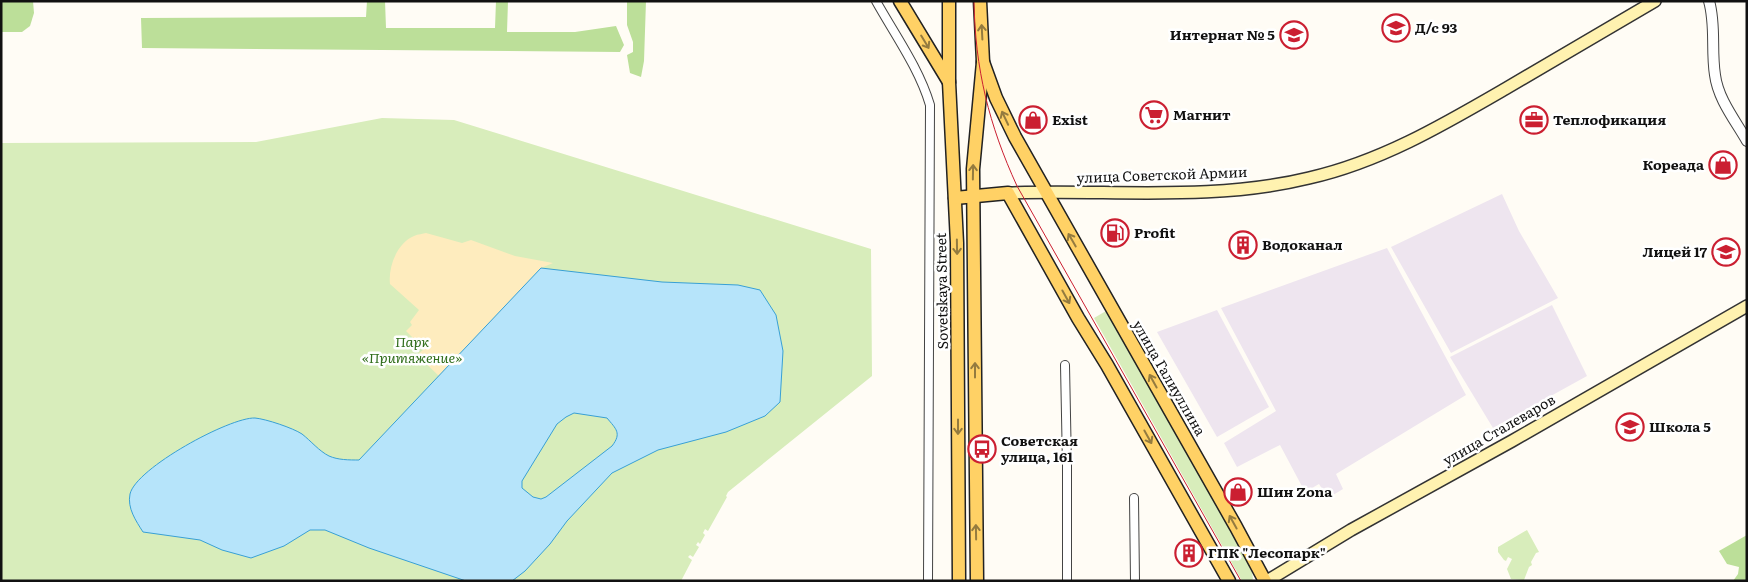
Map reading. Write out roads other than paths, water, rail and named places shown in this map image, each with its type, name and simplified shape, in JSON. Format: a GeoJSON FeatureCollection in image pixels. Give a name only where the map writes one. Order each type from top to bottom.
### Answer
{"type":"FeatureCollection","features":[{"type":"Feature","properties":{"kind":"main road"},"geometry":{"type":"LineString","coordinates":[[900,1],[949,82]]}},
{"type":"Feature","properties":{"kind":"main road","name":"Sovetskaya Street"},"geometry":{"type":"LineString","coordinates":[[949,1],[949,82],[957,243],[959,581]]}},
{"type":"Feature","properties":{"kind":"main road"},"geometry":{"type":"LineString","coordinates":[[977,581],[973,169],[983,62],[980,1]]}},
{"type":"Feature","properties":{"kind":"main road","name":"улица Советской Армии"},"geometry":{"type":"LineString","coordinates":[[955,198],[1044,192],[1212,192],[1270,186],[1317,176],[1354,164],[1418,138],[1655,1]]}},
{"type":"Feature","properties":{"kind":"main road"},"geometry":{"type":"LineString","coordinates":[[983,62],[1007,122],[1044,192]]}},
{"type":"Feature","properties":{"kind":"main road","name":"улица Галиуллина"},"geometry":{"type":"LineString","coordinates":[[1044,192],[1266,581]]}},
{"type":"Feature","properties":{"kind":"main road"},"geometry":{"type":"LineString","coordinates":[[1008,194],[1078,318],[1108,365],[1229,581]]}},
{"type":"Feature","properties":{"kind":"main road","name":"улица Сталеваров"},"geometry":{"type":"LineString","coordinates":[[1266,581],[1351,530],[1512,441],[1747,306]]}},
{"type":"Feature","properties":{"kind":"street"},"geometry":{"type":"LineString","coordinates":[[876,1],[917,72],[930,105],[928,581]]}},
{"type":"Feature","properties":{"kind":"street"},"geometry":{"type":"LineString","coordinates":[[1709,1],[1712,17],[1714,66],[1718,87],[1725,105],[1747,141]]}},
{"type":"Feature","properties":{"kind":"street"},"geometry":{"type":"LineString","coordinates":[[1065,365],[1067,581]]}},
{"type":"Feature","properties":{"kind":"street"},"geometry":{"type":"LineString","coordinates":[[1134,498],[1135,581]]}},
{"type":"Feature","properties":{"kind":"water"},"geometry":{"type":"Polygon","coordinates":[[[541,268],[662,282],[738,285],[760,290],[776,315],[783,351],[780,402],[765,416],[726,432],[658,450],[612,473],[567,521],[550,544],[525,571],[512,581],[466,581],[369,548],[325,530],[310,530],[284,546],[251,558],[222,550],[200,540],[143,532],[133,514],[129,499],[136,483],[166,458],[206,435],[243,420],[255,418],[279,424],[302,434],[318,449],[329,456],[340,459],[359,460],[541,268]],[[574,413],[557,424],[522,481],[522,488],[533,497],[541,499],[546,497],[612,446],[617,438],[617,431],[607,418],[574,413]]]}},
{"type":"Feature","properties":{"kind":"tram line"},"geometry":{"type":"LineString","coordinates":[[974,1],[977,50],[985,96],[991,119],[1017,186],[1241,581]]}},
{"type":"Feature","properties":{"kind":"place","name":"Д/с 93"},"geometry":{"type":"Point","coordinates":[1396,28]}},
{"type":"Feature","properties":{"kind":"place","name":"Интернат № 5"},"geometry":{"type":"Point","coordinates":[1294,35]}},
{"type":"Feature","properties":{"kind":"place","name":"Магнит"},"geometry":{"type":"Point","coordinates":[1154,115]}},
{"type":"Feature","properties":{"kind":"place","name":"Exist"},"geometry":{"type":"Point","coordinates":[1033,120]}},
{"type":"Feature","properties":{"kind":"place","name":"Теплофикация"},"geometry":{"type":"Point","coordinates":[1534,120]}},
{"type":"Feature","properties":{"kind":"place","name":"Кореада"},"geometry":{"type":"Point","coordinates":[1723,165]}},
{"type":"Feature","properties":{"kind":"place","name":"Profit"},"geometry":{"type":"Point","coordinates":[1115,233]}},
{"type":"Feature","properties":{"kind":"place","name":"Водоканал"},"geometry":{"type":"Point","coordinates":[1243,245]}},
{"type":"Feature","properties":{"kind":"place","name":"Лицей 17"},"geometry":{"type":"Point","coordinates":[1726,252]}},
{"type":"Feature","properties":{"kind":"place","name":"Школа 5"},"geometry":{"type":"Point","coordinates":[1630,427]}},
{"type":"Feature","properties":{"kind":"place","name":"Советская улица, 161"},"geometry":{"type":"Point","coordinates":[982,449]}},
{"type":"Feature","properties":{"kind":"place","name":"Шин Zona"},"geometry":{"type":"Point","coordinates":[1238,492]}},
{"type":"Feature","properties":{"kind":"place","name":"ГПК \"Лесопарк\""},"geometry":{"type":"Point","coordinates":[1189,553]}},
{"type":"Feature","properties":{"kind":"park label","name":"Парк «Притяжение»"},"geometry":{"type":"Point","coordinates":[412,350]}}]}
